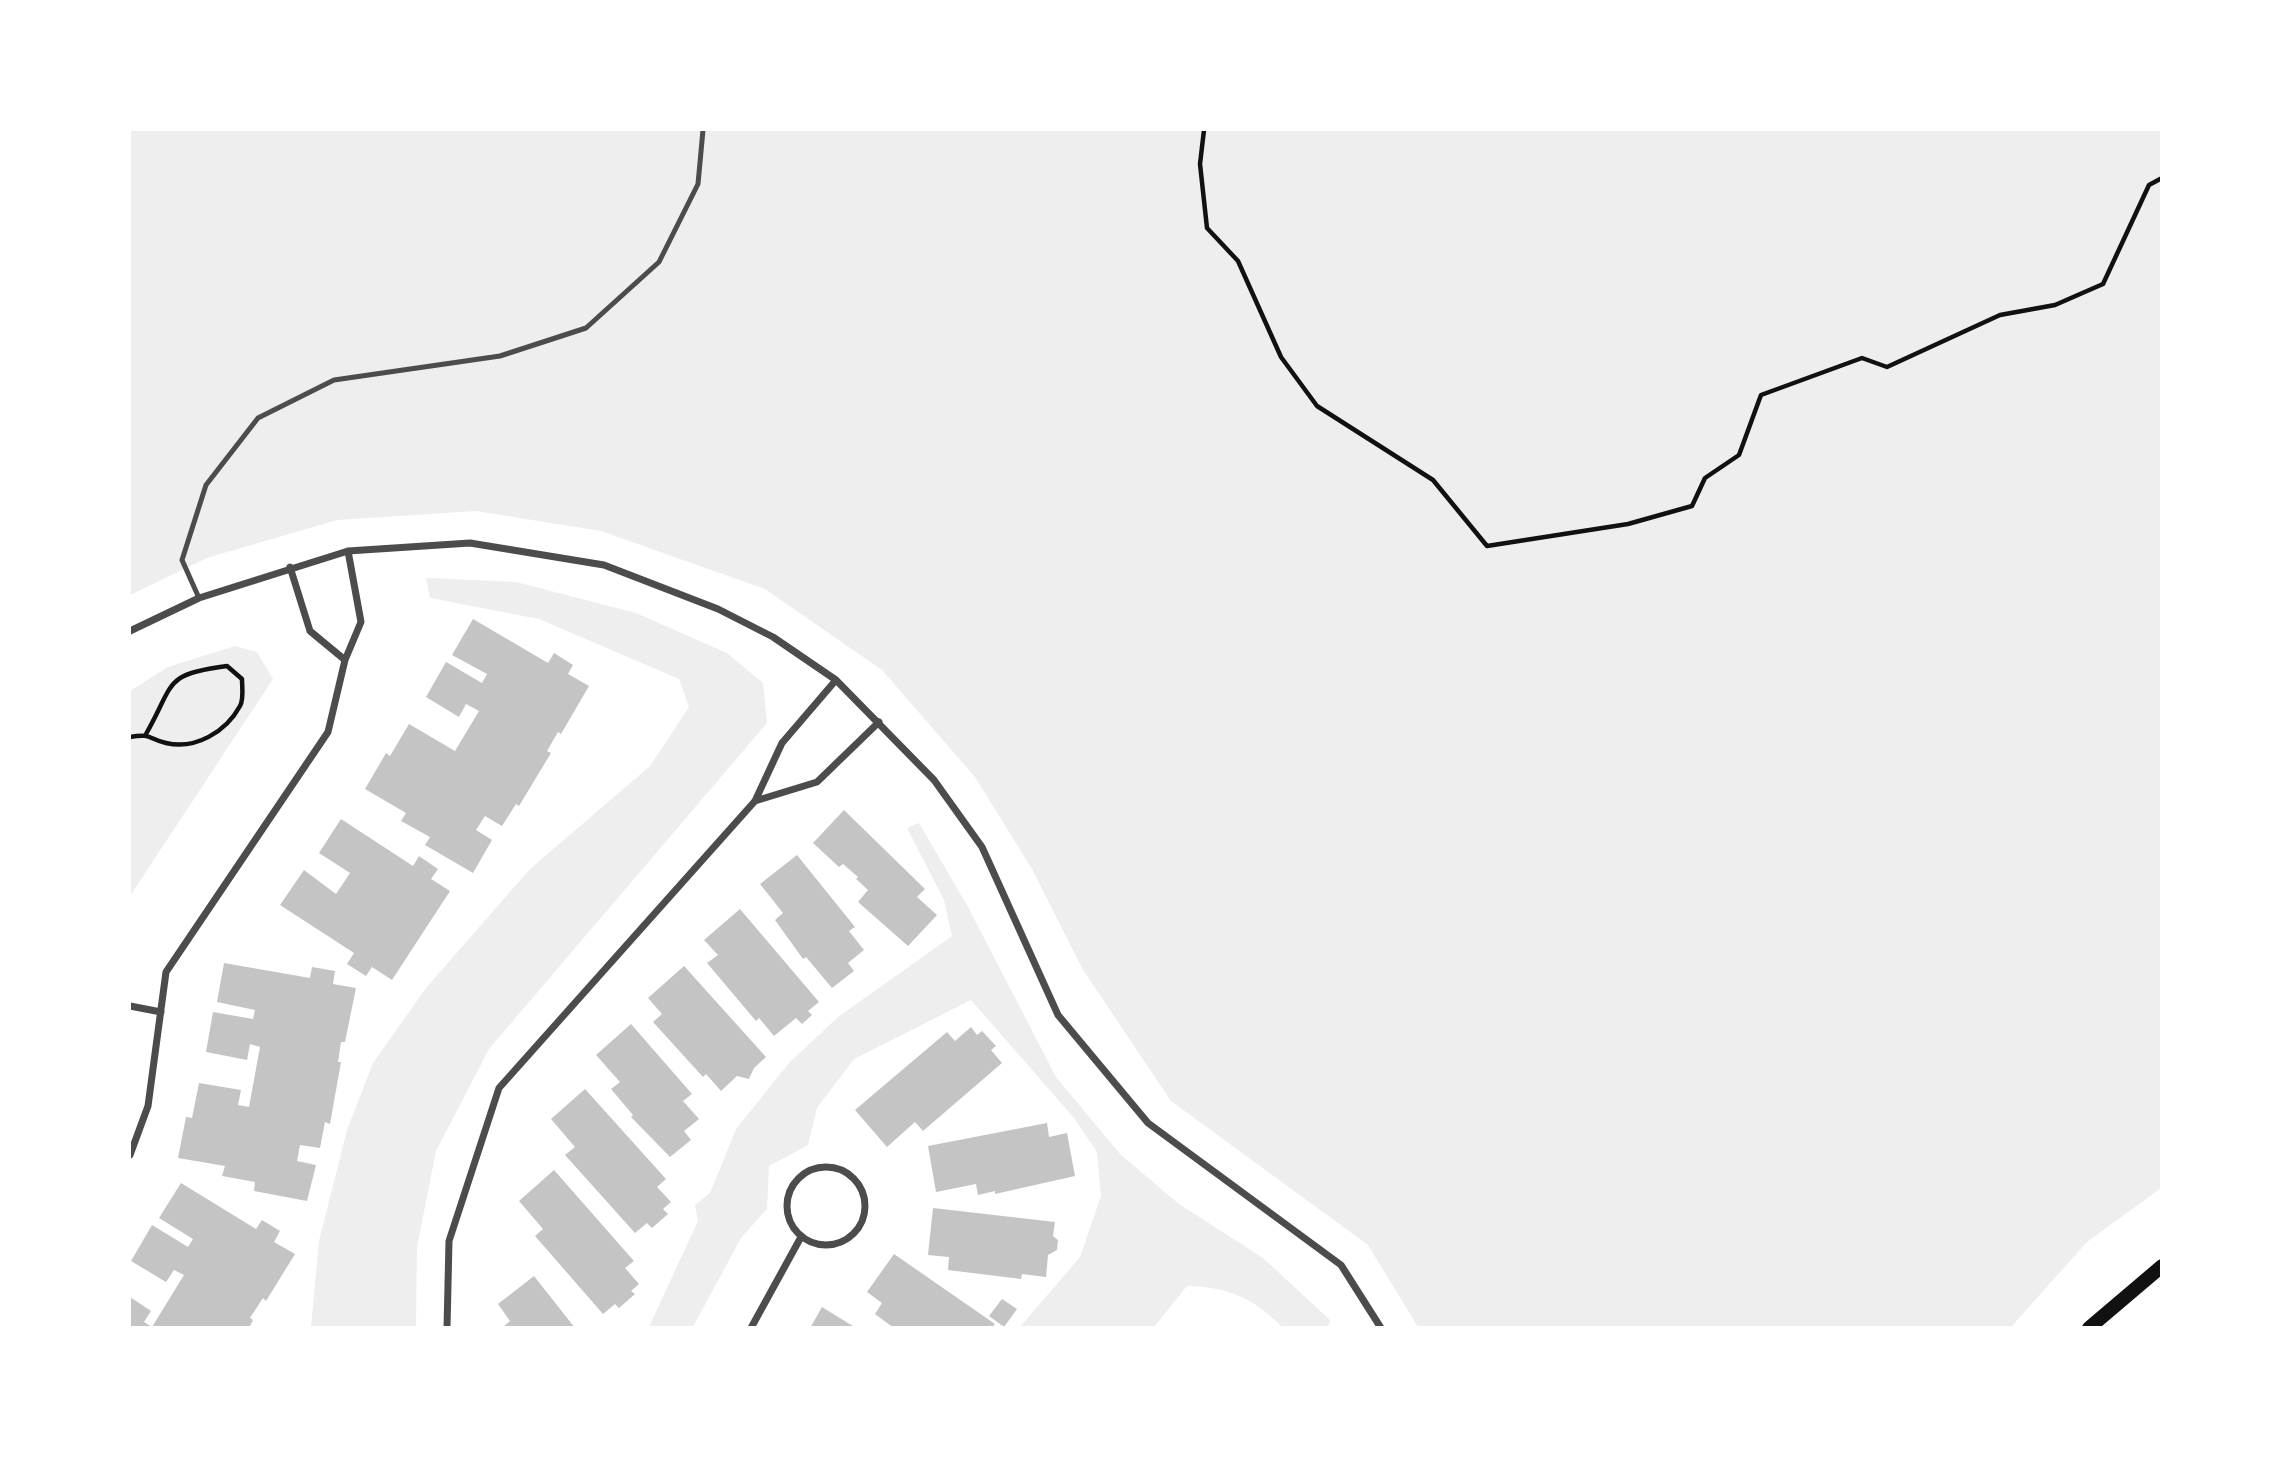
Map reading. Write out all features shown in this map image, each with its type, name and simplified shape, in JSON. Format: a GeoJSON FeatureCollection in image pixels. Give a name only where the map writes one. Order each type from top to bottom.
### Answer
{"type":"FeatureCollection","features":[{"type":"Feature","properties":{"kind":"main road"},"geometry":{"type":"LineString","coordinates":[[2089,1328],[2161,1266]]}},
{"type":"Feature","properties":{"kind":"street"},"geometry":{"type":"LineString","coordinates":[[130,631],[199,598],[290,567],[348,551],[470,544],[604,565],[718,610],[772,638],[836,681],[934,780],[982,847],[1058,1015],[1149,1123],[1341,1265],[1381,1328]]}},
{"type":"Feature","properties":{"kind":"street"},"geometry":{"type":"LineString","coordinates":[[130,1155],[148,1106],[166,972],[328,732],[345,660],[361,622],[348,551]]}},
{"type":"Feature","properties":{"kind":"street"},"geometry":{"type":"LineString","coordinates":[[290,567],[310,631],[345,660]]}},
{"type":"Feature","properties":{"kind":"street"},"geometry":{"type":"LineString","coordinates":[[447,1328],[449,1241],[499,1088],[755,801],[782,743],[836,681]]}},
{"type":"Feature","properties":{"kind":"street"},"geometry":{"type":"LineString","coordinates":[[755,801],[817,782],[879,722]]}},
{"type":"Feature","properties":{"kind":"street"},"geometry":{"type":"LineString","coordinates":[[130,1006],[161,1012]]}},
{"type":"Feature","properties":{"kind":"street"},"geometry":{"type":"LineString","coordinates":[[821,1167],[836,1168],[850,1175],[860,1187],[865,1201],[864,1217],[857,1230],[845,1240],[830,1245],[815,1244],[801,1237],[791,1226],[786,1211],[794,1182],[806,1172],[821,1167]]}},
{"type":"Feature","properties":{"kind":"street"},"geometry":{"type":"LineString","coordinates":[[751,1328],[801,1237]]}},
{"type":"Feature","properties":{"kind":"lane"},"geometry":{"type":"LineString","coordinates":[[199,598],[182,560],[206,485],[258,418],[334,380],[500,356],[586,328],[659,262],[698,184],[703,130]]}},
{"type":"Feature","properties":{"kind":"path"},"geometry":{"type":"LineString","coordinates":[[1204,130],[1200,164],[1207,228],[1238,261],[1281,357],[1317,406],[1433,480],[1487,546],[1628,524],[1692,506],[1705,478],[1739,455],[1761,394],[1862,358],[1887,367],[2000,315],[2055,305],[2103,284],[2149,186],[2161,178]]}},
{"type":"Feature","properties":{"kind":"path"},"geometry":{"type":"LineString","coordinates":[[130,737],[146,734],[165,743],[194,745],[216,732],[241,705],[242,679],[227,666],[190,670],[173,681],[146,734]]}},
{"type":"Feature","properties":{"kind":"shaded area"},"geometry":{"type":"Polygon","coordinates":[[[130,130],[2161,130],[2161,1188],[2087,1242],[2011,1327],[1418,1327],[1368,1245],[1171,1101],[1083,970],[1032,869],[975,777],[882,670],[765,589],[601,531],[476,511],[337,520],[207,558],[130,595],[130,130]]]}},
{"type":"Feature","properties":{"kind":"shaded area"},"geometry":{"type":"Polygon","coordinates":[[[426,578],[516,582],[636,613],[727,653],[763,683],[767,723],[489,1049],[436,1151],[417,1247],[416,1327],[311,1327],[319,1241],[347,1130],[373,1063],[426,988],[530,869],[650,766],[689,707],[679,679],[539,619],[430,598],[426,578]]]}},
{"type":"Feature","properties":{"kind":"shaded area"},"geometry":{"type":"Polygon","coordinates":[[[235,646],[257,652],[273,679],[130,896],[130,691],[168,667],[235,646]]]}},
{"type":"Feature","properties":{"kind":"shaded area"},"geometry":{"type":"Polygon","coordinates":[[[919,823],[968,907],[1056,1077],[1121,1155],[1179,1204],[1263,1258],[1330,1320],[1328,1327],[1282,1327],[1261,1308],[1239,1296],[1215,1289],[1187,1286],[1154,1327],[1020,1327],[1080,1257],[1101,1196],[1097,1152],[1074,1118],[971,1000],[854,1059],[817,1108],[808,1145],[769,1166],[767,1209],[741,1238],[693,1327],[649,1327],[698,1221],[695,1205],[710,1193],[736,1129],[789,1063],[838,1017],[952,936],[944,900],[907,828],[919,823]]]}},
{"type":"Feature","properties":{"kind":"building"},"geometry":{"type":"Polygon","coordinates":[[[473,619],[548,663],[554,653],[573,665],[568,674],[589,686],[561,734],[558,732],[547,751],[551,753],[519,806],[516,804],[502,826],[485,816],[476,830],[492,840],[473,873],[425,845],[430,837],[401,821],[406,813],[365,789],[386,753],[390,756],[409,724],[455,751],[479,711],[466,704],[459,717],[426,697],[446,662],[482,683],[487,674],[452,655],[473,619]]]}},
{"type":"Feature","properties":{"kind":"building"},"geometry":{"type":"Polygon","coordinates":[[[844,810],[925,889],[917,897],[937,915],[908,946],[858,902],[868,890],[856,879],[858,877],[843,864],[839,867],[813,843],[844,810]]]}},
{"type":"Feature","properties":{"kind":"building"},"geometry":{"type":"Polygon","coordinates":[[[341,819],[413,866],[419,856],[438,869],[431,879],[450,891],[392,980],[372,967],[366,976],[347,964],[354,953],[280,905],[304,870],[336,894],[350,873],[319,853],[341,819]]]}},
{"type":"Feature","properties":{"kind":"building"},"geometry":{"type":"Polygon","coordinates":[[[797,855],[855,927],[849,931],[864,950],[848,963],[854,971],[832,988],[806,957],[803,959],[775,920],[783,913],[760,884],[797,855]]]}},
{"type":"Feature","properties":{"kind":"building"},"geometry":{"type":"Polygon","coordinates":[[[740,909],[819,1002],[808,1011],[812,1015],[802,1024],[796,1018],[774,1036],[759,1018],[756,1021],[707,963],[718,955],[704,940],[740,909]]]}},
{"type":"Feature","properties":{"kind":"building"},"geometry":{"type":"Polygon","coordinates":[[[224,963],[310,978],[312,967],[335,971],[333,984],[356,988],[345,1042],[341,1042],[338,1062],[341,1062],[330,1124],[325,1122],[320,1148],[300,1145],[297,1161],[316,1165],[307,1201],[254,1191],[255,1182],[222,1176],[225,1166],[178,1158],[186,1117],[192,1118],[199,1083],[241,1090],[238,1105],[249,1107],[260,1047],[250,1044],[247,1060],[206,1052],[213,1012],[253,1019],[255,1010],[217,1002],[224,963]]]}},
{"type":"Feature","properties":{"kind":"building"},"geometry":{"type":"Polygon","coordinates":[[[684,966],[766,1057],[754,1068],[749,1079],[737,1076],[721,1091],[706,1074],[703,1077],[653,1022],[662,1014],[648,998],[684,966]]]}},
{"type":"Feature","properties":{"kind":"building"},"geometry":{"type":"Polygon","coordinates":[[[631,1024],[692,1094],[683,1101],[699,1119],[684,1131],[691,1140],[670,1157],[631,1117],[633,1115],[611,1089],[620,1082],[596,1055],[631,1024]]]}},
{"type":"Feature","properties":{"kind":"building"},"geometry":{"type":"Polygon","coordinates":[[[971,1027],[977,1035],[982,1031],[996,1046],[991,1050],[1002,1063],[923,1131],[915,1122],[887,1147],[855,1110],[947,1032],[955,1041],[971,1027]]]}},
{"type":"Feature","properties":{"kind":"building"},"geometry":{"type":"Polygon","coordinates":[[[585,1089],[666,1179],[657,1187],[671,1202],[663,1209],[668,1214],[652,1228],[647,1223],[635,1233],[565,1155],[575,1147],[551,1119],[585,1089]]]}},
{"type":"Feature","properties":{"kind":"building"},"geometry":{"type":"Polygon","coordinates":[[[1047,1123],[1049,1137],[1067,1133],[1075,1176],[995,1194],[995,1191],[978,1195],[976,1184],[936,1192],[928,1146],[1047,1123]]]}},
{"type":"Feature","properties":{"kind":"building"},"geometry":{"type":"Polygon","coordinates":[[[554,1170],[634,1261],[625,1268],[639,1284],[631,1291],[635,1294],[619,1308],[615,1304],[603,1314],[535,1236],[543,1229],[519,1201],[554,1170]]]}},
{"type":"Feature","properties":{"kind":"building"},"geometry":{"type":"Polygon","coordinates":[[[181,1183],[256,1229],[262,1220],[280,1231],[274,1242],[295,1254],[266,1301],[263,1298],[250,1318],[253,1320],[249,1328],[130,1328],[130,1297],[151,1311],[144,1322],[152,1327],[184,1275],[174,1270],[166,1282],[131,1261],[152,1225],[188,1247],[193,1239],[159,1218],[181,1183]]]}},
{"type":"Feature","properties":{"kind":"building"},"geometry":{"type":"Polygon","coordinates":[[[933,1208],[1055,1222],[1053,1236],[1058,1240],[1057,1250],[1048,1255],[1046,1277],[1022,1274],[1021,1279],[948,1270],[949,1257],[928,1255],[933,1208]]]}},
{"type":"Feature","properties":{"kind":"building"},"geometry":{"type":"Polygon","coordinates":[[[894,1254],[995,1324],[992,1328],[894,1328],[875,1314],[882,1303],[867,1292],[894,1254]]]}},
{"type":"Feature","properties":{"kind":"building"},"geometry":{"type":"Polygon","coordinates":[[[534,1276],[575,1328],[502,1328],[510,1321],[498,1304],[534,1276]]]}},
{"type":"Feature","properties":{"kind":"building"},"geometry":{"type":"Polygon","coordinates":[[[1002,1299],[1017,1309],[1004,1327],[989,1316],[1002,1299]]]}},
{"type":"Feature","properties":{"kind":"building"},"geometry":{"type":"Polygon","coordinates":[[[822,1307],[856,1328],[810,1328],[822,1307]]]}}]}
